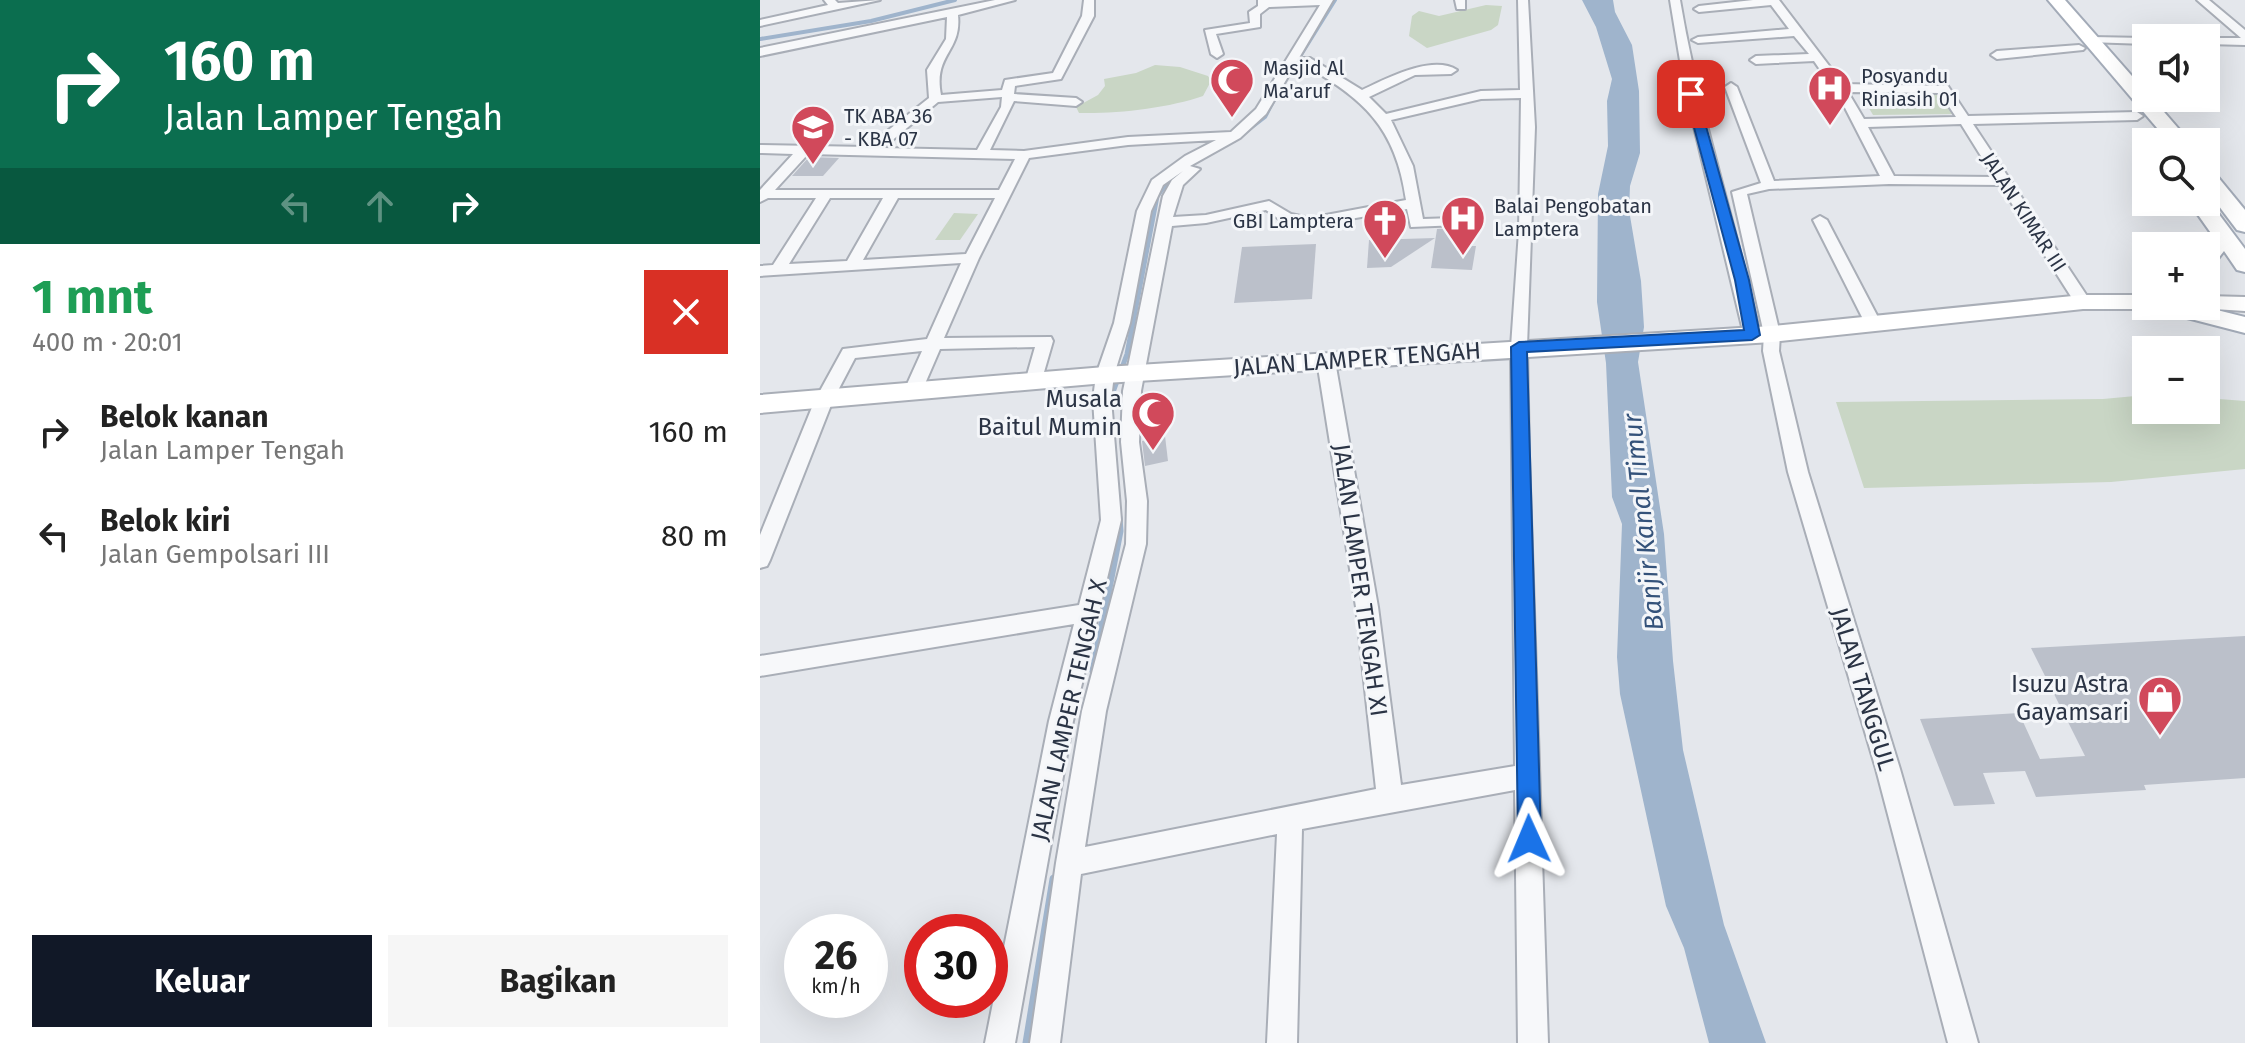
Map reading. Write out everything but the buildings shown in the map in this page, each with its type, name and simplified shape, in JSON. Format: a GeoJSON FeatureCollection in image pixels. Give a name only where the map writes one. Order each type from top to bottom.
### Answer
{"type":"FeatureCollection","features":[{"type":"Feature","properties":{"kind":"main road"},"geometry":{"type":"LineString","coordinates":[[2037,0],[2086,44],[2167,128]]}},
{"type":"Feature","properties":{"kind":"main road"},"geometry":{"type":"LineString","coordinates":[[2056,0],[2146,128]]}},
{"type":"Feature","properties":{"kind":"main road"},"geometry":{"type":"LineString","coordinates":[[2220,191],[2245,199]]}},
{"type":"Feature","properties":{"kind":"main road"},"geometry":{"type":"LineString","coordinates":[[2220,208],[2235,230],[2245,265]]}},
{"type":"Feature","properties":{"kind":"main road"},"geometry":{"type":"LineString","coordinates":[[2220,245],[2235,230]]}},
{"type":"Feature","properties":{"kind":"main road","name":"JALAN LAMPER TENGAH"},"geometry":{"type":"LineString","coordinates":[[760,404],[1120,374],[1762,334],[2083,302],[2132,302]]}},
{"type":"Feature","properties":{"kind":"main road"},"geometry":{"type":"LineString","coordinates":[[2220,303],[2245,304]]}},
{"type":"Feature","properties":{"kind":"main road"},"geometry":{"type":"LineString","coordinates":[[2220,319],[2245,325]]}},
{"type":"Feature","properties":{"kind":"street"},"geometry":{"type":"LineString","coordinates":[[760,23],[833,4],[875,0]]}},
{"type":"Feature","properties":{"kind":"street"},"geometry":{"type":"LineString","coordinates":[[760,52],[1010,0]]}},
{"type":"Feature","properties":{"kind":"street"},"geometry":{"type":"LineString","coordinates":[[982,153],[1007,107],[1011,81],[1057,76],[1088,16],[1089,0]]}},
{"type":"Feature","properties":{"kind":"street"},"geometry":{"type":"LineString","coordinates":[[1209,32],[1256,25],[1254,11],[1264,8],[1263,2],[1332,0]]}},
{"type":"Feature","properties":{"kind":"street"},"geometry":{"type":"LineString","coordinates":[[1281,90],[1306,61],[1332,0]]}},
{"type":"Feature","properties":{"kind":"street"},"geometry":{"type":"LineString","coordinates":[[1120,374],[1122,323],[1157,213],[1186,174],[1258,125],[1332,0]]}},
{"type":"Feature","properties":{"kind":"street"},"geometry":{"type":"LineString","coordinates":[[1523,0],[1527,94],[1526,231],[1519,347],[1533,1043]]}},
{"type":"Feature","properties":{"kind":"street"},"geometry":{"type":"LineString","coordinates":[[1675,0],[1691,94],[1742,280],[1762,334]]}},
{"type":"Feature","properties":{"kind":"street"},"geometry":{"type":"LineString","coordinates":[[1699,9],[1773,0],[1839,88],[1861,123],[1889,180]]}},
{"type":"Feature","properties":{"kind":"street"},"geometry":{"type":"LineString","coordinates":[[2202,0],[2245,36]]}},
{"type":"Feature","properties":{"kind":"street"},"geometry":{"type":"LineString","coordinates":[[935,99],[931,78],[937,61],[953,39],[952,11]]}},
{"type":"Feature","properties":{"kind":"street"},"geometry":{"type":"LineString","coordinates":[[1202,19],[1217,54]]}},
{"type":"Feature","properties":{"kind":"street"},"geometry":{"type":"LineString","coordinates":[[1698,40],[1796,33]]}},
{"type":"Feature","properties":{"kind":"street"},"geometry":{"type":"LineString","coordinates":[[2220,41],[2245,42]]}},
{"type":"Feature","properties":{"kind":"street"},"geometry":{"type":"LineString","coordinates":[[1997,55],[2132,42]]}},
{"type":"Feature","properties":{"kind":"street"},"geometry":{"type":"LineString","coordinates":[[1756,60],[1816,57]]}},
{"type":"Feature","properties":{"kind":"street"},"geometry":{"type":"LineString","coordinates":[[1306,61],[1362,95],[1385,118],[1408,173],[1416,224],[1454,222]]}},
{"type":"Feature","properties":{"kind":"street"},"geometry":{"type":"LineString","coordinates":[[1362,95],[1413,71],[1451,70]]}},
{"type":"Feature","properties":{"kind":"street"},"geometry":{"type":"LineString","coordinates":[[1731,87],[1769,185]]}},
{"type":"Feature","properties":{"kind":"street"},"geometry":{"type":"LineString","coordinates":[[1839,88],[1944,89],[1967,121]]}},
{"type":"Feature","properties":{"kind":"street"},"geometry":{"type":"LineString","coordinates":[[1385,118],[1481,95],[1527,94]]}},
{"type":"Feature","properties":{"kind":"street"},"geometry":{"type":"LineString","coordinates":[[871,151],[935,99],[1009,95],[1076,102]]}},
{"type":"Feature","properties":{"kind":"street","name":"JALAN KIMAR III"},"geometry":{"type":"LineString","coordinates":[[1861,123],[2137,116]]}},
{"type":"Feature","properties":{"kind":"street","name":"JALAN KIMAR III"},"geometry":{"type":"LineString","coordinates":[[1967,121],[2083,302]]}},
{"type":"Feature","properties":{"kind":"street"},"geometry":{"type":"LineString","coordinates":[[760,149],[1024,155],[1128,141],[1242,137]]}},
{"type":"Feature","properties":{"kind":"street"},"geometry":{"type":"LineString","coordinates":[[1120,374],[1153,293],[1157,183],[1190,159],[1242,137]]}},
{"type":"Feature","properties":{"kind":"street"},"geometry":{"type":"LineString","coordinates":[[762,196],[804,150]]}},
{"type":"Feature","properties":{"kind":"street"},"geometry":{"type":"LineString","coordinates":[[912,393],[971,258],[1024,155]]}},
{"type":"Feature","properties":{"kind":"street"},"geometry":{"type":"LineString","coordinates":[[1762,334],[1739,192],[1769,185],[1889,180],[2004,181]]}},
{"type":"Feature","properties":{"kind":"street"},"geometry":{"type":"LineString","coordinates":[[778,270],[826,194]]}},
{"type":"Feature","properties":{"kind":"street"},"geometry":{"type":"LineString","coordinates":[[852,265],[893,194]]}},
{"type":"Feature","properties":{"kind":"street"},"geometry":{"type":"LineString","coordinates":[[762,196],[1004,194]]}},
{"type":"Feature","properties":{"kind":"street"},"geometry":{"type":"LineString","coordinates":[[1157,213],[1206,219],[1269,205],[1287,218],[1310,222],[1414,203]]}},
{"type":"Feature","properties":{"kind":"street"},"geometry":{"type":"LineString","coordinates":[[1820,220],[1873,323]]}},
{"type":"Feature","properties":{"kind":"street"},"geometry":{"type":"LineString","coordinates":[[760,271],[971,258]]}},
{"type":"Feature","properties":{"kind":"street","name":"JALAN TANGGUL"},"geometry":{"type":"LineString","coordinates":[[1762,334],[1771,351],[1798,472],[1888,769],[1963,1043]]}},
{"type":"Feature","properties":{"kind":"street"},"geometry":{"type":"LineString","coordinates":[[760,560],[767,529],[824,400],[849,353],[935,344],[1045,341],[1034,382]]}},
{"type":"Feature","properties":{"kind":"street","name":"JALAN LAMPER TENGAH XI"},"geometry":{"type":"LineString","coordinates":[[1326,361],[1367,607],[1390,799]]}},
{"type":"Feature","properties":{"kind":"street","name":"JALAN LAMPER TENGAH X"},"geometry":{"type":"LineString","coordinates":[[1000,1043],[1061,721],[1111,520],[1103,422],[1120,374]]}},
{"type":"Feature","properties":{"kind":"street","name":"JALAN LAMPER TENGAH X"},"geometry":{"type":"LineString","coordinates":[[1045,1043],[1069,863],[1094,711],[1136,544],[1137,501],[1130,411],[1120,374]]}},
{"type":"Feature","properties":{"kind":"street"},"geometry":{"type":"LineString","coordinates":[[760,666],[1090,612]]}},
{"type":"Feature","properties":{"kind":"street"},"geometry":{"type":"LineString","coordinates":[[1069,863],[1390,799],[1528,776]]}},
{"type":"Feature","properties":{"kind":"street"},"geometry":{"type":"LineString","coordinates":[[1282,1043],[1290,821]]}},
{"type":"Feature","properties":{"kind":"green space"},"geometry":{"type":"Polygon","coordinates":[[[1486,5],[1502,6],[1498,25],[1491,30],[1427,48],[1409,36],[1412,16],[1419,11],[1439,16],[1486,5]]]}},
{"type":"Feature","properties":{"kind":"green space"},"geometry":{"type":"Polygon","coordinates":[[[1155,65],[1180,67],[1208,76],[1211,81],[1203,96],[1174,104],[1126,111],[1079,113],[1076,107],[1098,95],[1105,86],[1104,79],[1136,73],[1155,65]]]}},
{"type":"Feature","properties":{"kind":"green space"},"geometry":{"type":"Polygon","coordinates":[[[1941,92],[1957,114],[1873,115],[1860,93],[1941,92]]]}},
{"type":"Feature","properties":{"kind":"green space"},"geometry":{"type":"Polygon","coordinates":[[[954,213],[978,214],[960,240],[935,240],[954,213]]]}},
{"type":"Feature","properties":{"kind":"green space"},"geometry":{"type":"Polygon","coordinates":[[[2132,396],[2132,424],[2220,424],[2220,399],[2245,401],[2245,469],[2111,482],[1864,488],[1836,402],[2132,396]]]}},
{"type":"Feature","properties":{"kind":"water","name":"Banjir Kanal Timur"},"geometry":{"type":"Polygon","coordinates":[[[1582,0],[1613,0],[1615,12],[1632,45],[1639,91],[1640,153],[1630,186],[1629,210],[1641,281],[1644,327],[1638,362],[1664,534],[1683,750],[1724,925],[1766,1043],[1709,1043],[1684,948],[1666,906],[1620,694],[1617,657],[1622,524],[1612,497],[1606,363],[1597,302],[1598,194],[1608,146],[1607,101],[1612,79],[1596,27],[1582,0]]]}},
{"type":"Feature","properties":{"kind":"waterway"},"geometry":{"type":"LineString","coordinates":[[760,39],[871,21],[955,0]]}},
{"type":"Feature","properties":{"kind":"waterway"},"geometry":{"type":"LineString","coordinates":[[1299,58],[1335,0]]}},
{"type":"Feature","properties":{"kind":"waterway"},"geometry":{"type":"LineString","coordinates":[[1234,141],[1265,117],[1276,96]]}},
{"type":"Feature","properties":{"kind":"waterway"},"geometry":{"type":"LineString","coordinates":[[1112,395],[1127,354],[1157,196],[1171,177]]}},
{"type":"Feature","properties":{"kind":"waterway"},"geometry":{"type":"LineString","coordinates":[[1111,398],[1113,393]]}},
{"type":"Feature","properties":{"kind":"waterway"},"geometry":{"type":"LineString","coordinates":[[1093,671],[1120,531],[1119,518]]}},
{"type":"Feature","properties":{"kind":"waterway"},"geometry":{"type":"LineString","coordinates":[[1027,1043],[1054,879]]}},
{"type":"Feature","properties":{"kind":"place","name":"Masjid Al Ma'aruf"},"geometry":{"type":"Point","coordinates":[1232,119]}},
{"type":"Feature","properties":{"kind":"place","name":"Posyandu Riniasih 01"},"geometry":{"type":"Point","coordinates":[1830,127]}},
{"type":"Feature","properties":{"kind":"place","name":"TK ABA 36 - KBA 07"},"geometry":{"type":"Point","coordinates":[813,166]}},
{"type":"Feature","properties":{"kind":"place","name":"Balai Pengobatan Lamptera"},"geometry":{"type":"Point","coordinates":[1463,257]}},
{"type":"Feature","properties":{"kind":"place","name":"GBI Lamptera"},"geometry":{"type":"Point","coordinates":[1385,260]}},
{"type":"Feature","properties":{"kind":"place","name":"Musala Baitul Mumin"},"geometry":{"type":"Point","coordinates":[1153,452]}},
{"type":"Feature","properties":{"kind":"place","name":"Isuzu Astra Gayamsari"},"geometry":{"type":"Point","coordinates":[2160,737]}},
{"type":"Feature","properties":{"kind":"route"},"geometry":{"type":"LineString","coordinates":[[1529,839],[1519,347],[1752,335],[1742,280],[1691,94]]}}]}
